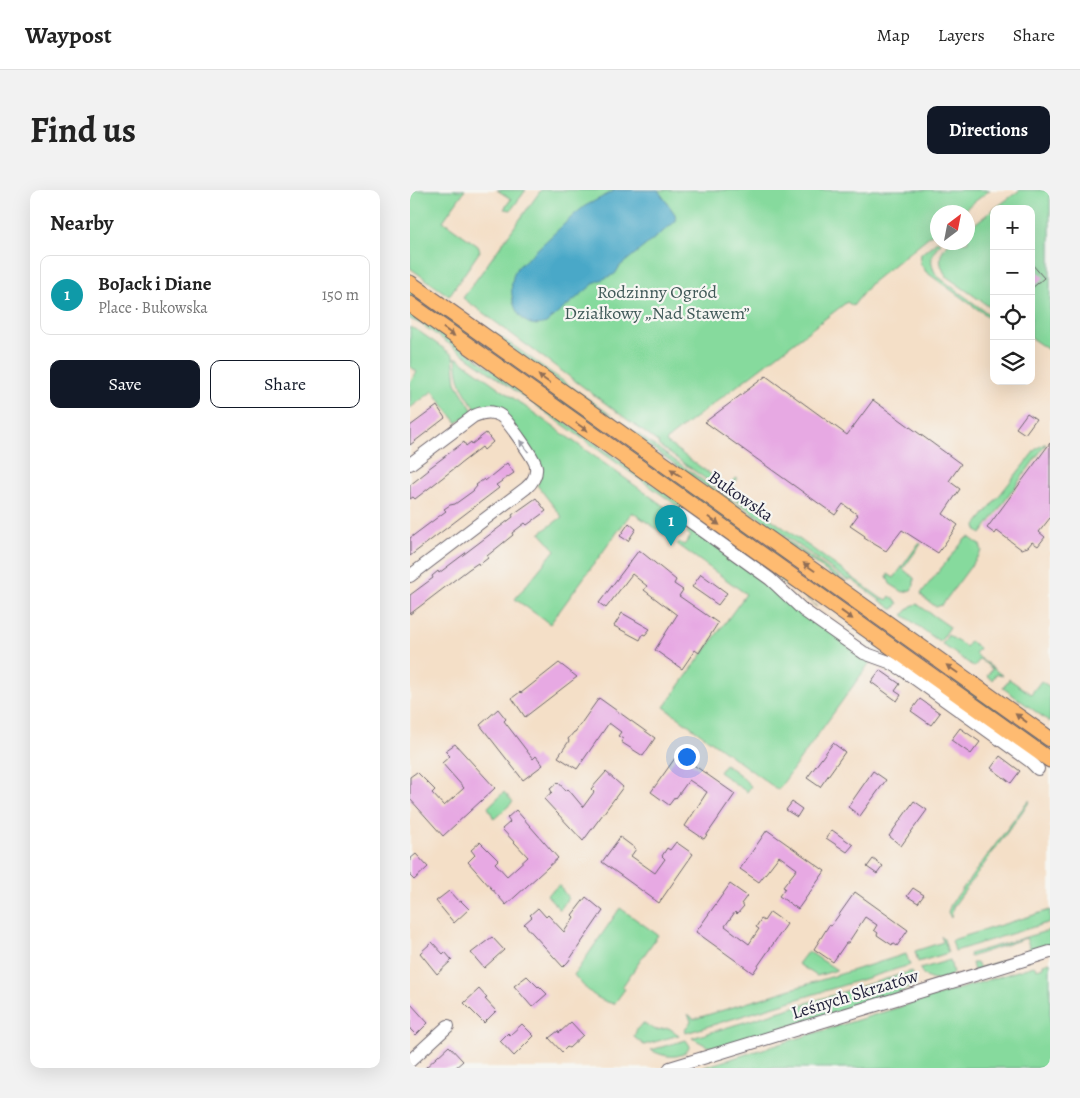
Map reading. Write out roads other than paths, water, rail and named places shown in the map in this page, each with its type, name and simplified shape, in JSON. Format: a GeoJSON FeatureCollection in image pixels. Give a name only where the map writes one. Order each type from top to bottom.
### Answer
{"type":"FeatureCollection","features":[{"type":"Feature","properties":{"kind":"main road","name":"Bukowska"},"geometry":{"type":"LineString","coordinates":[[410,283],[1050,739]]}},
{"type":"Feature","properties":{"kind":"main road","name":"Bukowska"},"geometry":{"type":"LineString","coordinates":[[410,304],[1044,764]]}},
{"type":"Feature","properties":{"kind":"street"},"geometry":{"type":"LineString","coordinates":[[410,464],[474,416],[486,412],[495,413],[504,418],[536,464],[535,474],[526,488],[410,576]]}},
{"type":"Feature","properties":{"kind":"street"},"geometry":{"type":"LineString","coordinates":[[681,515],[770,579],[803,610],[864,654],[889,662],[903,670],[1030,761],[1044,764]]}},
{"type":"Feature","properties":{"kind":"street","name":"Leśnych Skrzatów"},"geometry":{"type":"LineString","coordinates":[[670,1068],[1050,952]]}},
{"type":"Feature","properties":{"kind":"street"},"geometry":{"type":"LineString","coordinates":[[410,1061],[448,1026]]}},
{"type":"Feature","properties":{"kind":"water"},"geometry":{"type":"Polygon","coordinates":[[[616,190],[658,190],[675,214],[676,221],[620,266],[615,274],[596,282],[546,323],[536,325],[527,322],[516,309],[513,299],[513,278],[516,269],[585,206],[616,190]]]}},
{"type":"Feature","properties":{"kind":"place","name":"BoJack i Diane"},"geometry":{"type":"Point","coordinates":[671,546]}},
{"type":"Feature","properties":{"kind":"park label","name":"Rodzinny Ogród Działkowy „Nad Stawem”"},"geometry":{"type":"Point","coordinates":[657,302]}}]}
